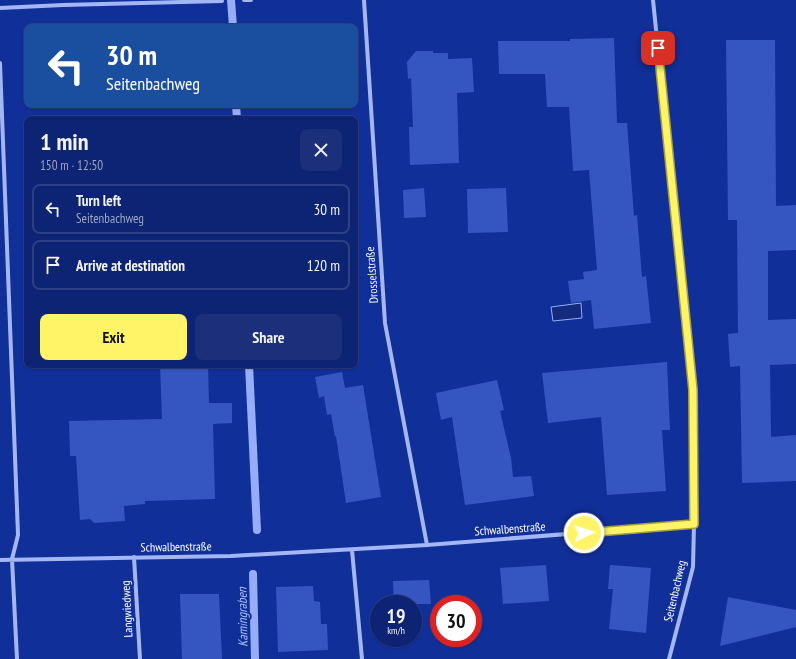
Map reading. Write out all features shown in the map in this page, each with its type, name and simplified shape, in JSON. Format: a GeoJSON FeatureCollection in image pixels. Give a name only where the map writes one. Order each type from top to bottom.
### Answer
{"type":"FeatureCollection","features":[{"type":"Feature","properties":{"kind":"street"},"geometry":{"type":"LineString","coordinates":[[244,0],[251,0]]}},
{"type":"Feature","properties":{"kind":"street","name":"Drosselstraße"},"geometry":{"type":"LineString","coordinates":[[364,0],[385,323],[427,545]]}},
{"type":"Feature","properties":{"kind":"street","name":"Seitenbachweg"},"geometry":{"type":"LineString","coordinates":[[653,0],[693,390],[693,567],[669,659]]}},
{"type":"Feature","properties":{"kind":"street"},"geometry":{"type":"LineString","coordinates":[[0,8],[222,1]]}},
{"type":"Feature","properties":{"kind":"street"},"geometry":{"type":"LineString","coordinates":[[0,63],[18,535],[12,560],[17,659]]}},
{"type":"Feature","properties":{"kind":"street","name":"Schwalbenstraße"},"geometry":{"type":"LineString","coordinates":[[0,560],[231,556],[352,550],[694,524]]}},
{"type":"Feature","properties":{"kind":"street"},"geometry":{"type":"LineString","coordinates":[[352,550],[362,659]]}},
{"type":"Feature","properties":{"kind":"street","name":"Langwiedweg"},"geometry":{"type":"LineString","coordinates":[[134,558],[140,659]]}},
{"type":"Feature","properties":{"kind":"shaded area"},"geometry":{"type":"Polygon","coordinates":[[[581,303],[582,318],[553,321],[551,307],[581,303]]]}},
{"type":"Feature","properties":{"kind":"building"},"geometry":{"type":"Polygon","coordinates":[[[614,38],[617,123],[627,123],[634,216],[637,215],[642,277],[646,276],[651,323],[594,329],[591,300],[571,303],[568,281],[584,279],[583,272],[597,270],[589,170],[573,171],[569,107],[547,107],[545,74],[499,74],[498,41],[570,41],[570,39],[614,38]]]}},
{"type":"Feature","properties":{"kind":"building"},"geometry":{"type":"Polygon","coordinates":[[[726,40],[775,40],[776,206],[796,205],[796,250],[768,251],[768,320],[796,319],[796,364],[770,365],[771,437],[796,435],[796,481],[742,483],[740,366],[730,367],[728,334],[738,333],[737,220],[728,220],[726,40]]]}},
{"type":"Feature","properties":{"kind":"building"},"geometry":{"type":"Polygon","coordinates":[[[416,51],[448,53],[448,59],[472,58],[474,92],[457,93],[459,163],[410,165],[409,127],[413,127],[411,78],[408,79],[407,62],[416,51]]]}},
{"type":"Feature","properties":{"kind":"building"},"geometry":{"type":"Polygon","coordinates":[[[424,188],[426,217],[404,218],[403,190],[424,188]]]}},
{"type":"Feature","properties":{"kind":"building"},"geometry":{"type":"Polygon","coordinates":[[[506,188],[508,232],[468,233],[467,189],[506,188]]]}},
{"type":"Feature","properties":{"kind":"building"},"geometry":{"type":"Polygon","coordinates":[[[667,362],[670,430],[662,430],[666,491],[607,495],[601,417],[548,423],[542,373],[667,362]]]}},
{"type":"Feature","properties":{"kind":"building"},"geometry":{"type":"Polygon","coordinates":[[[160,368],[208,368],[209,403],[232,403],[232,423],[213,424],[215,499],[145,501],[145,504],[124,506],[125,521],[94,523],[90,519],[80,520],[76,456],[70,456],[69,421],[162,419],[160,368]]]}},
{"type":"Feature","properties":{"kind":"building"},"geometry":{"type":"Polygon","coordinates":[[[342,372],[345,388],[363,385],[381,497],[346,503],[336,436],[335,437],[331,414],[327,415],[324,396],[319,398],[315,377],[342,372]]]}},
{"type":"Feature","properties":{"kind":"building"},"geometry":{"type":"Polygon","coordinates":[[[497,380],[504,410],[500,411],[511,458],[513,477],[531,476],[534,496],[465,505],[452,417],[441,420],[436,393],[497,380]]]}},
{"type":"Feature","properties":{"kind":"building"},"geometry":{"type":"Polygon","coordinates":[[[546,565],[549,601],[503,604],[500,568],[546,565]]]}},
{"type":"Feature","properties":{"kind":"building"},"geometry":{"type":"Polygon","coordinates":[[[610,565],[651,568],[646,633],[609,629],[613,589],[608,589],[610,565]]]}},
{"type":"Feature","properties":{"kind":"building"},"geometry":{"type":"Polygon","coordinates":[[[429,580],[430,604],[422,604],[422,595],[394,595],[393,581],[429,580]]]}},
{"type":"Feature","properties":{"kind":"building"},"geometry":{"type":"Polygon","coordinates":[[[313,586],[314,601],[320,602],[321,624],[327,624],[328,650],[278,652],[276,587],[313,586]]]}},
{"type":"Feature","properties":{"kind":"building"},"geometry":{"type":"Polygon","coordinates":[[[180,594],[219,594],[222,659],[182,659],[180,594]]]}},
{"type":"Feature","properties":{"kind":"building"},"geometry":{"type":"Polygon","coordinates":[[[728,597],[796,610],[796,627],[720,646],[728,597]]]}},
{"type":"Feature","properties":{"kind":"waterway"},"geometry":{"type":"LineString","coordinates":[[231,0],[233,24]]}},
{"type":"Feature","properties":{"kind":"waterway"},"geometry":{"type":"LineString","coordinates":[[236,108],[237,116]]}},
{"type":"Feature","properties":{"kind":"waterway"},"geometry":{"type":"LineString","coordinates":[[249,368],[257,530]]}},
{"type":"Feature","properties":{"kind":"waterway","name":"Kamingraben"},"geometry":{"type":"LineString","coordinates":[[253,574],[255,659]]}},
{"type":"Feature","properties":{"kind":"route"},"geometry":{"type":"LineString","coordinates":[[584,533],[694,524],[693,390],[658,48]]}}]}
